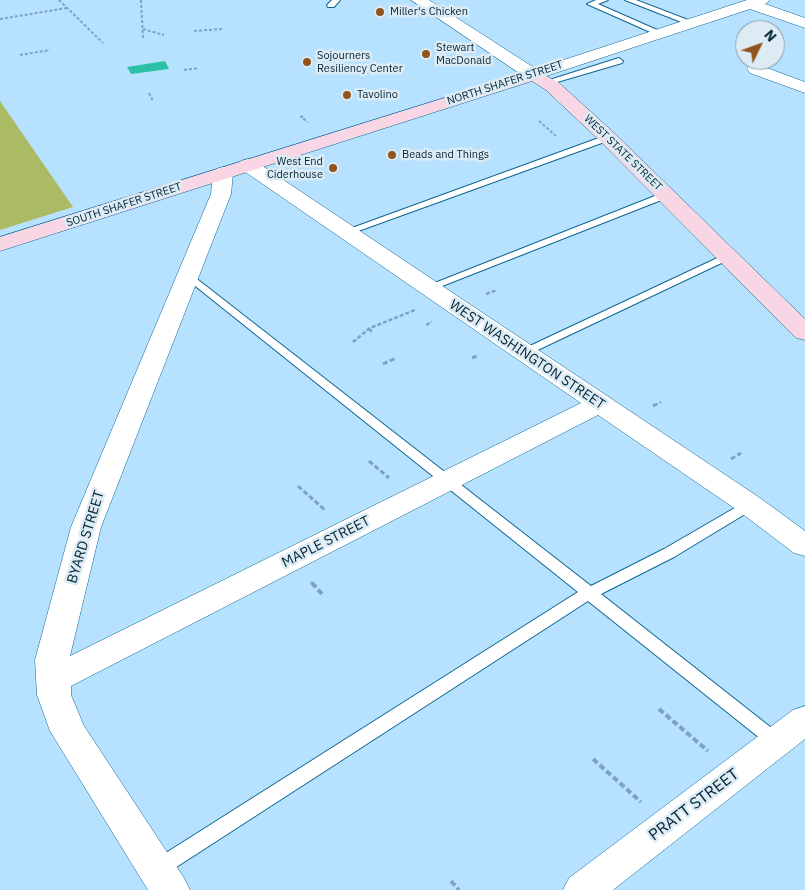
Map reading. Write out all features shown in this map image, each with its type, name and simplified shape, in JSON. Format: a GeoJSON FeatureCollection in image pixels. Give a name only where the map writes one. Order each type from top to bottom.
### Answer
{"type":"FeatureCollection","features":[{"type":"Feature","properties":{"kind":"street","name":"WEST STATE STREET"},"geometry":{"type":"LineString","coordinates":[[419,0],[540,78],[607,138],[805,333]]}},
{"type":"Feature","properties":{"kind":"street","name":"NORTH SHAFER STREET"},"geometry":{"type":"LineString","coordinates":[[236,169],[540,78],[660,33],[756,2]]}},
{"type":"Feature","properties":{"kind":"street"},"geometry":{"type":"LineString","coordinates":[[756,2],[805,23]]}},
{"type":"Feature","properties":{"kind":"street"},"geometry":{"type":"LineString","coordinates":[[759,70],[805,88]]}},
{"type":"Feature","properties":{"kind":"street","name":"WEST WASHINGTON STREET"},"geometry":{"type":"LineString","coordinates":[[236,169],[346,232],[750,505],[805,546]]}},
{"type":"Feature","properties":{"kind":"street","name":"SOUTH SHAFER STREET"},"geometry":{"type":"LineString","coordinates":[[0,244],[236,169]]}},
{"type":"Feature","properties":{"kind":"street","name":"BYARD STREET"},"geometry":{"type":"LineString","coordinates":[[163,880],[68,731],[54,695],[52,660],[86,527],[221,194],[236,169]]}},
{"type":"Feature","properties":{"kind":"street","name":"MAPLE STREET"},"geometry":{"type":"LineString","coordinates":[[52,680],[599,404]]}},
{"type":"Feature","properties":{"kind":"street","name":"PRATT STREET"},"geometry":{"type":"LineString","coordinates":[[583,890],[805,720]]}},
{"type":"Feature","properties":{"kind":"lane"},"geometry":{"type":"LineString","coordinates":[[604,0],[591,4],[660,33]]}},
{"type":"Feature","properties":{"kind":"lane"},"geometry":{"type":"LineString","coordinates":[[629,0],[692,23]]}},
{"type":"Feature","properties":{"kind":"lane"},"geometry":{"type":"LineString","coordinates":[[540,78],[619,61]]}},
{"type":"Feature","properties":{"kind":"lane"},"geometry":{"type":"LineString","coordinates":[[346,232],[607,138]]}},
{"type":"Feature","properties":{"kind":"lane"},"geometry":{"type":"LineString","coordinates":[[428,288],[665,195]]}},
{"type":"Feature","properties":{"kind":"lane"},"geometry":{"type":"LineString","coordinates":[[523,352],[728,256]]}},
{"type":"Feature","properties":{"kind":"lane"},"geometry":{"type":"LineString","coordinates":[[188,275],[777,742]]}},
{"type":"Feature","properties":{"kind":"lane"},"geometry":{"type":"LineString","coordinates":[[163,880],[588,594],[669,553],[750,505]]}},
{"type":"Feature","properties":{"kind":"path"},"geometry":{"type":"LineString","coordinates":[[60,0],[103,43]]}},
{"type":"Feature","properties":{"kind":"path"},"geometry":{"type":"LineString","coordinates":[[141,0],[143,38]]}},
{"type":"Feature","properties":{"kind":"path"},"geometry":{"type":"LineString","coordinates":[[0,19],[67,8]]}},
{"type":"Feature","properties":{"kind":"path"},"geometry":{"type":"LineString","coordinates":[[143,29],[164,35]]}},
{"type":"Feature","properties":{"kind":"path"},"geometry":{"type":"LineString","coordinates":[[194,31],[222,29]]}},
{"type":"Feature","properties":{"kind":"path"},"geometry":{"type":"LineString","coordinates":[[20,55],[50,50]]}},
{"type":"Feature","properties":{"kind":"path"},"geometry":{"type":"LineString","coordinates":[[184,70],[199,68]]}},
{"type":"Feature","properties":{"kind":"path"},"geometry":{"type":"LineString","coordinates":[[149,93],[153,101]]}},
{"type":"Feature","properties":{"kind":"path"},"geometry":{"type":"LineString","coordinates":[[539,121],[557,137]]}},
{"type":"Feature","properties":{"kind":"path"},"geometry":{"type":"LineString","coordinates":[[353,342],[369,329],[418,309]]}},
{"type":"Feature","properties":{"kind":"path"},"geometry":{"type":"LineString","coordinates":[[369,329],[373,333]]}},
{"type":"Feature","properties":{"kind":"path"},"geometry":{"type":"LineString","coordinates":[[472,358],[482,354]]}},
{"type":"Feature","properties":{"kind":"path"},"geometry":{"type":"LineString","coordinates":[[383,364],[396,358]]}},
{"type":"Feature","properties":{"kind":"path"},"geometry":{"type":"LineString","coordinates":[[369,461],[391,479]]}},
{"type":"Feature","properties":{"kind":"path"},"geometry":{"type":"LineString","coordinates":[[298,486],[334,518]]}},
{"type":"Feature","properties":{"kind":"path"},"geometry":{"type":"LineString","coordinates":[[304,575],[322,594]]}},
{"type":"Feature","properties":{"kind":"path"},"geometry":{"type":"LineString","coordinates":[[660,708],[715,758]]}},
{"type":"Feature","properties":{"kind":"path"},"geometry":{"type":"LineString","coordinates":[[593,759],[649,809]]}},
{"type":"Feature","properties":{"kind":"path"},"geometry":{"type":"LineString","coordinates":[[450,881],[459,890]]}},
{"type":"Feature","properties":{"kind":"shaded area"},"geometry":{"type":"Polygon","coordinates":[[[165,61],[169,69],[131,74],[127,67],[165,61]]]}},
{"type":"Feature","properties":{"kind":"shaded area"},"geometry":{"type":"Polygon","coordinates":[[[0,101],[73,207],[0,230],[0,101]]]}},
{"type":"Feature","properties":{"kind":"place","name":"Miller's Chicken"},"geometry":{"type":"Point","coordinates":[380,12]}},
{"type":"Feature","properties":{"kind":"place","name":"Stewart MacDonald"},"geometry":{"type":"Point","coordinates":[426,54]}},
{"type":"Feature","properties":{"kind":"place","name":"Sojourners Resiliency Center"},"geometry":{"type":"Point","coordinates":[307,62]}},
{"type":"Feature","properties":{"kind":"place","name":"Tavolino"},"geometry":{"type":"Point","coordinates":[347,95]}},
{"type":"Feature","properties":{"kind":"place","name":"Beads and Things"},"geometry":{"type":"Point","coordinates":[392,155]}},
{"type":"Feature","properties":{"kind":"place","name":"West End Ciderhouse"},"geometry":{"type":"Point","coordinates":[333,168]}}]}
